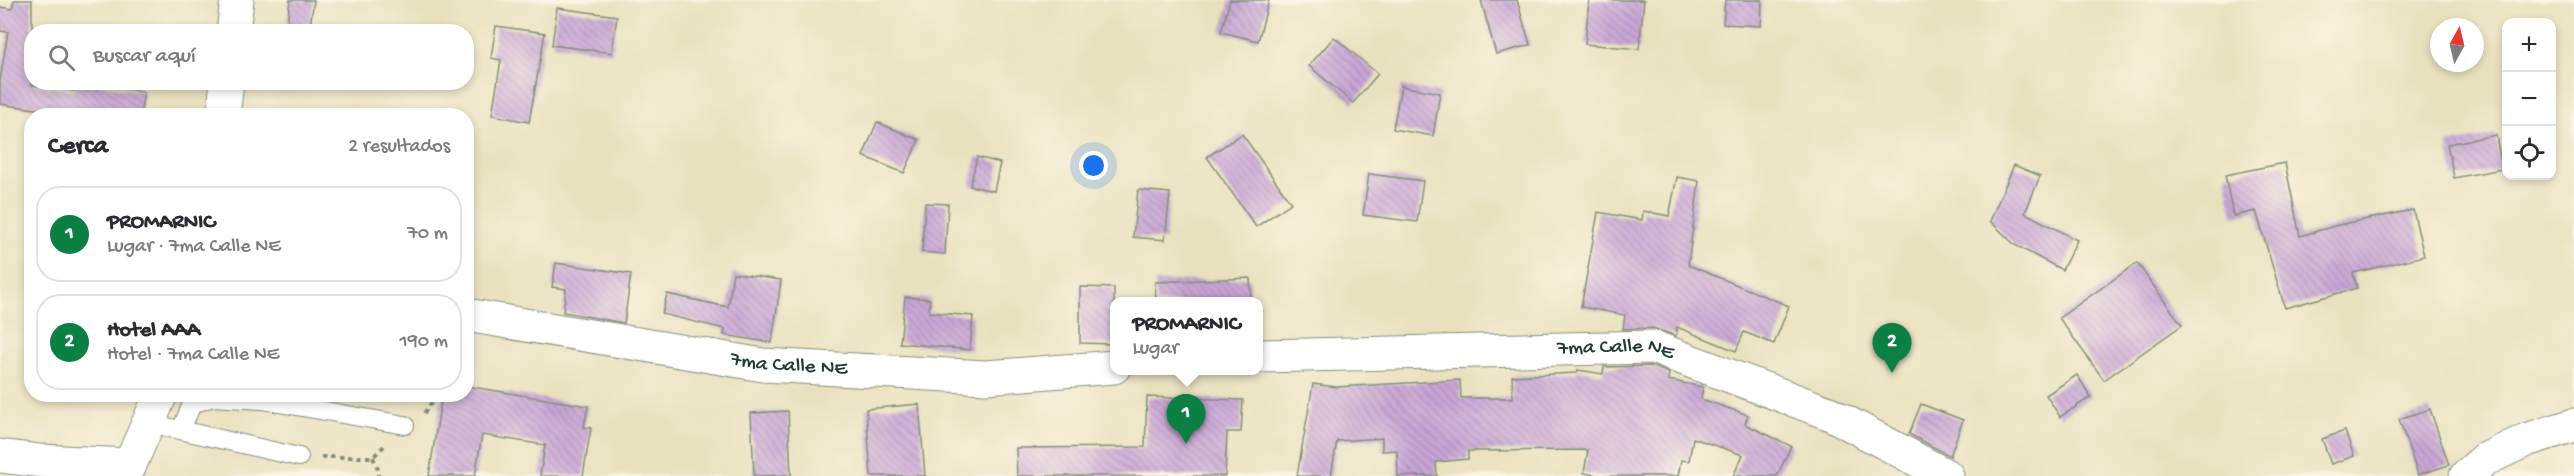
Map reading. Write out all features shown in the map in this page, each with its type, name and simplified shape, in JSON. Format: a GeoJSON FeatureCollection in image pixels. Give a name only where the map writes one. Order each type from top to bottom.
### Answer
{"type":"FeatureCollection","features":[{"type":"Feature","properties":{"kind":"street"},"geometry":{"type":"LineString","coordinates":[[234,24],[237,0]]}},
{"type":"Feature","properties":{"kind":"street"},"geometry":{"type":"LineString","coordinates":[[224,108],[226,90]]}},
{"type":"Feature","properties":{"kind":"street","name":"7ma Calle NE"},"geometry":{"type":"LineString","coordinates":[[474,316],[763,365],[986,377],[1110,367]]}},
{"type":"Feature","properties":{"kind":"street","name":"7ma Calle NE"},"geometry":{"type":"LineString","coordinates":[[1263,356],[1653,347],[1832,414],[1947,476]]}},
{"type":"Feature","properties":{"kind":"street"},"geometry":{"type":"LineString","coordinates":[[0,456],[43,469],[127,470],[155,409]]}},
{"type":"Feature","properties":{"kind":"street"},"geometry":{"type":"LineString","coordinates":[[2466,476],[2484,460],[2526,440],[2574,425]]}},
{"type":"Feature","properties":{"kind":"lane"},"geometry":{"type":"LineString","coordinates":[[181,430],[192,404],[199,402]]}},
{"type":"Feature","properties":{"kind":"lane"},"geometry":{"type":"LineString","coordinates":[[278,402],[405,425]]}},
{"type":"Feature","properties":{"kind":"lane"},"geometry":{"type":"LineString","coordinates":[[155,409],[181,430],[299,457]]}},
{"type":"Feature","properties":{"kind":"path"},"geometry":{"type":"LineString","coordinates":[[373,457],[378,475]]}},
{"type":"Feature","properties":{"kind":"building"},"geometry":{"type":"Polygon","coordinates":[[[14,0],[32,0],[32,24],[24,24],[24,90],[132,90],[144,92],[141,108],[29,108],[0,104],[0,80],[8,32],[0,31],[0,7],[12,9],[14,0]]]}},
{"type":"Feature","properties":{"kind":"building"},"geometry":{"type":"Polygon","coordinates":[[[290,0],[314,0],[310,24],[287,24],[290,0]]]}},
{"type":"Feature","properties":{"kind":"building"},"geometry":{"type":"Polygon","coordinates":[[[1230,0],[1269,0],[1258,41],[1221,32],[1230,0]]]}},
{"type":"Feature","properties":{"kind":"building"},"geometry":{"type":"Polygon","coordinates":[[[1481,0],[1517,0],[1530,45],[1496,54],[1481,0]]]}},
{"type":"Feature","properties":{"kind":"building"},"geometry":{"type":"Polygon","coordinates":[[[1589,0],[1644,0],[1639,49],[1585,44],[1589,0]]]}},
{"type":"Feature","properties":{"kind":"building"},"geometry":{"type":"Polygon","coordinates":[[[1725,0],[1762,0],[1761,26],[1723,24],[1725,0]]]}},
{"type":"Feature","properties":{"kind":"building"},"geometry":{"type":"Polygon","coordinates":[[[557,8],[617,16],[612,53],[552,45],[557,8]]]}},
{"type":"Feature","properties":{"kind":"building"},"geometry":{"type":"Polygon","coordinates":[[[496,26],[545,33],[529,122],[492,115],[501,60],[491,58],[496,26]]]}},
{"type":"Feature","properties":{"kind":"building"},"geometry":{"type":"Polygon","coordinates":[[[1334,37],[1378,74],[1353,103],[1309,66],[1334,37]]]}},
{"type":"Feature","properties":{"kind":"building"},"geometry":{"type":"Polygon","coordinates":[[[1401,86],[1440,93],[1433,136],[1393,129],[1401,86]]]}},
{"type":"Feature","properties":{"kind":"building"},"geometry":{"type":"Polygon","coordinates":[[[877,122],[919,140],[904,173],[863,156],[877,122]]]}},
{"type":"Feature","properties":{"kind":"building"},"geometry":{"type":"Polygon","coordinates":[[[1242,134],[1291,203],[1256,227],[1207,157],[1242,134]]]}},
{"type":"Feature","properties":{"kind":"building"},"geometry":{"type":"Polygon","coordinates":[[[2496,135],[2502,169],[2454,178],[2447,144],[2496,135]]]}},
{"type":"Feature","properties":{"kind":"building"},"geometry":{"type":"Polygon","coordinates":[[[977,157],[1000,163],[994,191],[970,186],[977,157]]]}},
{"type":"Feature","properties":{"kind":"building"},"geometry":{"type":"Polygon","coordinates":[[[2285,163],[2300,236],[2338,225],[2413,210],[2424,256],[2353,273],[2357,288],[2285,308],[2256,211],[2233,216],[2225,175],[2285,163]]]}},
{"type":"Feature","properties":{"kind":"building"},"geometry":{"type":"Polygon","coordinates":[[[2014,165],[2040,176],[2025,213],[2077,240],[2062,270],[2015,245],[1990,221],[2014,165]]]}},
{"type":"Feature","properties":{"kind":"building"},"geometry":{"type":"Polygon","coordinates":[[[1369,174],[1423,181],[1417,222],[1363,215],[1369,174]]]}},
{"type":"Feature","properties":{"kind":"building"},"geometry":{"type":"Polygon","coordinates":[[[1677,177],[1699,181],[1688,265],[1789,306],[1774,344],[1744,332],[1736,351],[1677,327],[1676,336],[1653,328],[1623,329],[1625,315],[1581,307],[1598,212],[1642,220],[1643,211],[1669,216],[1677,177]]]}},
{"type":"Feature","properties":{"kind":"building"},"geometry":{"type":"Polygon","coordinates":[[[1138,190],[1170,193],[1165,240],[1133,237],[1138,190]]]}},
{"type":"Feature","properties":{"kind":"building"},"geometry":{"type":"Polygon","coordinates":[[[925,203],[948,204],[945,254],[922,252],[925,203]]]}},
{"type":"Feature","properties":{"kind":"building"},"geometry":{"type":"Polygon","coordinates":[[[556,263],[631,274],[624,323],[563,312],[566,289],[552,287],[556,263]]]}},
{"type":"Feature","properties":{"kind":"building"},"geometry":{"type":"Polygon","coordinates":[[[2137,263],[2182,325],[2104,380],[2059,318],[2137,263]]]}},
{"type":"Feature","properties":{"kind":"building"},"geometry":{"type":"Polygon","coordinates":[[[733,273],[781,280],[772,343],[724,335],[725,329],[662,314],[667,294],[728,307],[733,273]]]}},
{"type":"Feature","properties":{"kind":"building"},"geometry":{"type":"Polygon","coordinates":[[[1250,278],[1251,297],[1156,297],[1155,282],[1250,278]]]}},
{"type":"Feature","properties":{"kind":"building"},"geometry":{"type":"Polygon","coordinates":[[[1080,287],[1114,288],[1114,297],[1110,297],[1110,344],[1080,343],[1080,287]]]}},
{"type":"Feature","properties":{"kind":"building"},"geometry":{"type":"Polygon","coordinates":[[[905,297],[930,299],[929,312],[973,316],[970,350],[900,343],[905,297]]]}},
{"type":"Feature","properties":{"kind":"building"},"geometry":{"type":"Polygon","coordinates":[[[1650,366],[1669,373],[1668,380],[1703,387],[1701,399],[1748,415],[1745,424],[1791,446],[1777,476],[1733,476],[1743,455],[1693,438],[1689,461],[1681,460],[1678,476],[1603,476],[1584,473],[1588,450],[1468,451],[1468,459],[1436,462],[1437,476],[1398,476],[1397,450],[1382,451],[1382,438],[1337,441],[1331,476],[1297,476],[1313,384],[1336,387],[1460,380],[1461,398],[1513,398],[1512,376],[1577,373],[1578,370],[1603,374],[1604,367],[1650,366]]]}},
{"type":"Feature","properties":{"kind":"building"},"geometry":{"type":"Polygon","coordinates":[[[2077,375],[2091,397],[2060,417],[2046,395],[2077,375]]]}},
{"type":"Feature","properties":{"kind":"building"},"geometry":{"type":"Polygon","coordinates":[[[474,387],[588,406],[584,427],[591,428],[583,476],[540,476],[545,445],[482,435],[475,476],[429,476],[441,402],[474,402],[474,387]]]}},
{"type":"Feature","properties":{"kind":"building"},"geometry":{"type":"Polygon","coordinates":[[[1147,397],[1243,400],[1241,432],[1227,432],[1225,476],[1017,476],[1016,448],[1145,447],[1147,397]]]}},
{"type":"Feature","properties":{"kind":"building"},"geometry":{"type":"Polygon","coordinates":[[[919,404],[925,476],[871,476],[866,409],[919,404]]]}},
{"type":"Feature","properties":{"kind":"building"},"geometry":{"type":"Polygon","coordinates":[[[1921,404],[1963,420],[1950,456],[1909,434],[1921,404]]]}},
{"type":"Feature","properties":{"kind":"building"},"geometry":{"type":"Polygon","coordinates":[[[2430,409],[2449,465],[2418,475],[2399,419],[2430,409]]]}},
{"type":"Feature","properties":{"kind":"building"},"geometry":{"type":"Polygon","coordinates":[[[788,411],[791,475],[754,476],[751,413],[788,411]]]}},
{"type":"Feature","properties":{"kind":"building"},"geometry":{"type":"Polygon","coordinates":[[[2345,431],[2354,456],[2331,464],[2322,439],[2345,431]]]}},
{"type":"Feature","properties":{"kind":"place","name":"Hotel AAA"},"geometry":{"type":"Point","coordinates":[1892,373]}},
{"type":"Feature","properties":{"kind":"place","name":"PROMARNIC"},"geometry":{"type":"Point","coordinates":[1186,444]}}]}
